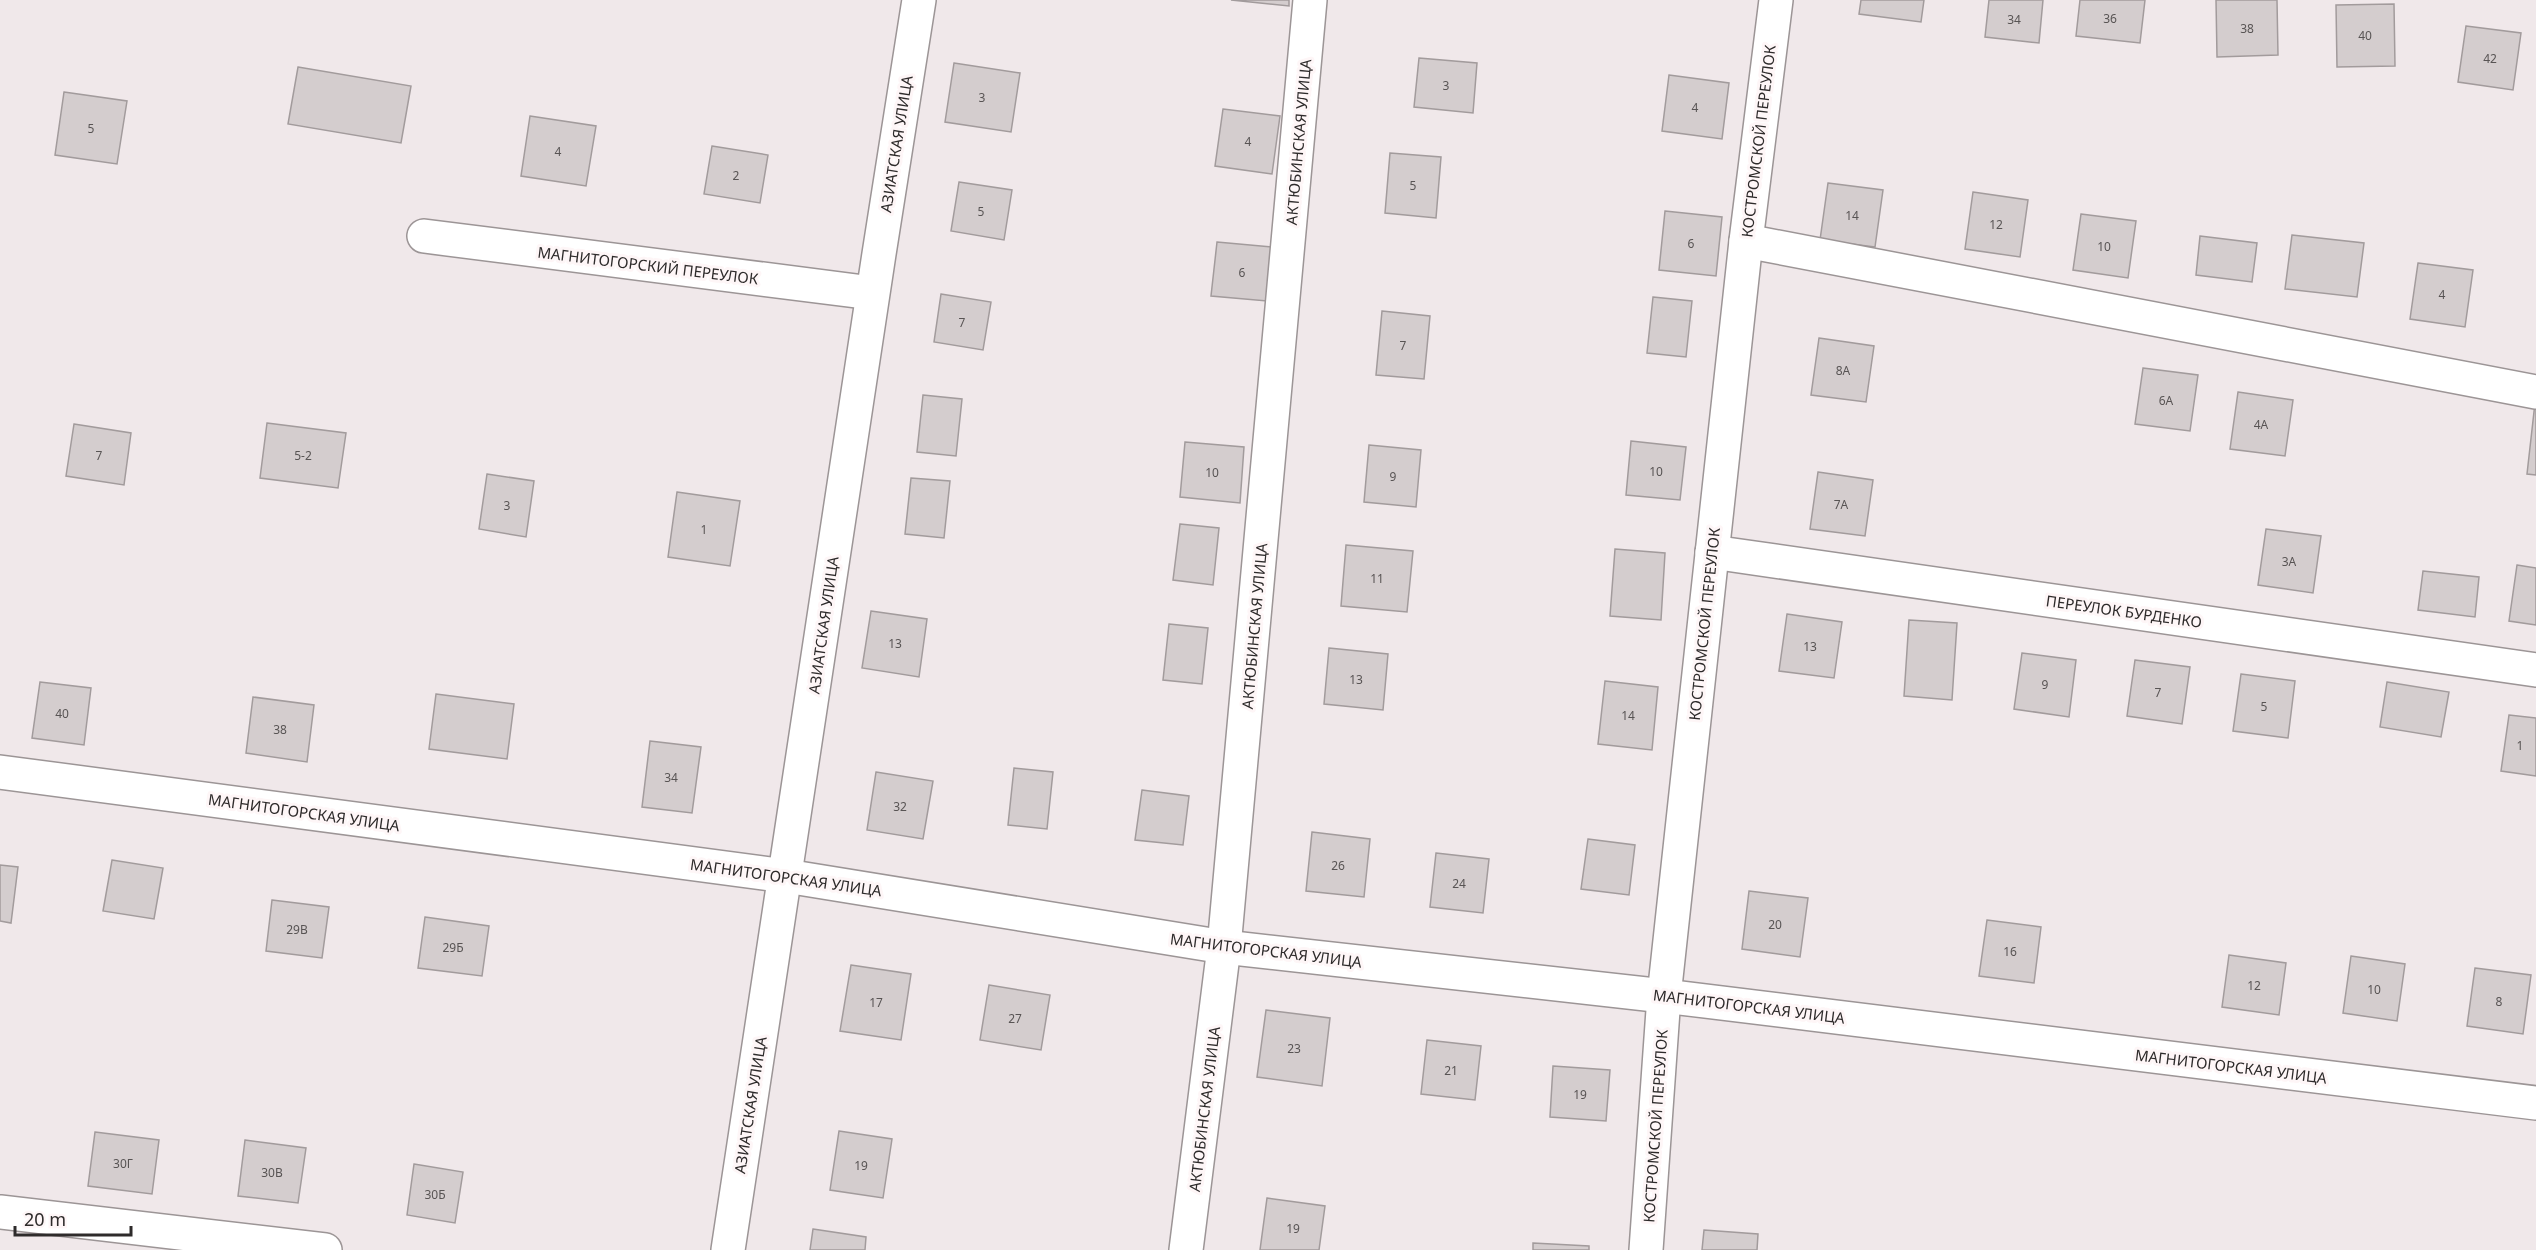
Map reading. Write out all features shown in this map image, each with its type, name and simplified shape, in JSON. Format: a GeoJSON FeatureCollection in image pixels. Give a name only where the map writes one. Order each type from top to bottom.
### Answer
{"type":"FeatureCollection","features":[{"type":"Feature","properties":{"kind":"street","name":"АЗИАТСКАЯ УЛИЦА"},"geometry":{"type":"LineString","coordinates":[[728,1250],[872,293],[919,0]]}},
{"type":"Feature","properties":{"kind":"street","name":"АКТЮБИНСКАЯ УЛИЦА"},"geometry":{"type":"LineString","coordinates":[[1186,1250],[1224,947],[1311,0]]}},
{"type":"Feature","properties":{"kind":"street","name":"КОСТРОМСКОЙ ПЕРЕУЛОК"},"geometry":{"type":"LineString","coordinates":[[1646,1250],[1664,996],[1746,241],[1776,0]]}},
{"type":"Feature","properties":{"kind":"street","name":"МАГНИТОГОРСКИЙ ПЕРЕУЛОК"},"geometry":{"type":"LineString","coordinates":[[424,236],[872,293]]}},
{"type":"Feature","properties":{"kind":"street"},"geometry":{"type":"LineString","coordinates":[[1746,241],[2536,393]]}},
{"type":"Feature","properties":{"kind":"street","name":"ПЕРЕУЛОК БУРДЕНКО"},"geometry":{"type":"LineString","coordinates":[[1712,552],[2536,670]]}},
{"type":"Feature","properties":{"kind":"street","name":"МАГНИТОГОРСКАЯ УЛИЦА"},"geometry":{"type":"LineString","coordinates":[[0,771],[786,876],[1224,947],[1664,996],[2536,1103]]}},
{"type":"Feature","properties":{"kind":"street"},"geometry":{"type":"LineString","coordinates":[[0,1212],[325,1250]]}},
{"type":"Feature","properties":{"kind":"building"},"geometry":{"type":"Polygon","coordinates":[[[1231,0],[1289,0],[1289,6],[1231,0]]]}},
{"type":"Feature","properties":{"kind":"building"},"geometry":{"type":"Polygon","coordinates":[[[1861,0],[1924,0],[1921,22],[1859,14],[1861,0]]]}},
{"type":"Feature","properties":{"kind":"building"},"geometry":{"type":"Polygon","coordinates":[[[1989,0],[2043,0],[2039,43],[1985,37],[1989,0]]]}},
{"type":"Feature","properties":{"kind":"building"},"geometry":{"type":"Polygon","coordinates":[[[2080,0],[2145,0],[2140,43],[2076,36],[2080,0]]]}},
{"type":"Feature","properties":{"kind":"building"},"geometry":{"type":"Polygon","coordinates":[[[2216,0],[2277,0],[2278,55],[2217,57],[2216,0]]]}},
{"type":"Feature","properties":{"kind":"building"},"geometry":{"type":"Polygon","coordinates":[[[2394,4],[2395,66],[2337,67],[2336,5],[2394,4]]]}},
{"type":"Feature","properties":{"kind":"building"},"geometry":{"type":"Polygon","coordinates":[[[2466,26],[2521,33],[2513,90],[2458,82],[2466,26]]]}},
{"type":"Feature","properties":{"kind":"building"},"geometry":{"type":"Polygon","coordinates":[[[1419,58],[1477,63],[1473,113],[1414,107],[1419,58]]]}},
{"type":"Feature","properties":{"kind":"building"},"geometry":{"type":"Polygon","coordinates":[[[954,63],[1020,73],[1011,132],[945,122],[954,63]]]}},
{"type":"Feature","properties":{"kind":"building"},"geometry":{"type":"Polygon","coordinates":[[[298,67],[411,86],[401,143],[288,124],[298,67]]]}},
{"type":"Feature","properties":{"kind":"building"},"geometry":{"type":"Polygon","coordinates":[[[1669,75],[1729,83],[1722,139],[1662,131],[1669,75]]]}},
{"type":"Feature","properties":{"kind":"building"},"geometry":{"type":"Polygon","coordinates":[[[64,92],[127,101],[117,164],[55,155],[64,92]]]}},
{"type":"Feature","properties":{"kind":"building"},"geometry":{"type":"Polygon","coordinates":[[[1223,109],[1280,116],[1272,174],[1215,166],[1223,109]]]}},
{"type":"Feature","properties":{"kind":"building"},"geometry":{"type":"Polygon","coordinates":[[[530,116],[596,126],[586,186],[521,176],[530,116]]]}},
{"type":"Feature","properties":{"kind":"building"},"geometry":{"type":"Polygon","coordinates":[[[712,146],[768,155],[760,203],[704,194],[712,146]]]}},
{"type":"Feature","properties":{"kind":"building"},"geometry":{"type":"Polygon","coordinates":[[[1390,153],[1441,157],[1436,218],[1385,213],[1390,153]]]}},
{"type":"Feature","properties":{"kind":"building"},"geometry":{"type":"Polygon","coordinates":[[[959,182],[1012,190],[1004,240],[951,231],[959,182]]]}},
{"type":"Feature","properties":{"kind":"building"},"geometry":{"type":"Polygon","coordinates":[[[1828,183],[1883,190],[1875,247],[1820,240],[1828,183]]]}},
{"type":"Feature","properties":{"kind":"building"},"geometry":{"type":"Polygon","coordinates":[[[1973,192],[2028,200],[2020,257],[1965,249],[1973,192]]]}},
{"type":"Feature","properties":{"kind":"building"},"geometry":{"type":"Polygon","coordinates":[[[1665,211],[1722,217],[1716,276],[1659,270],[1665,211]]]}},
{"type":"Feature","properties":{"kind":"building"},"geometry":{"type":"Polygon","coordinates":[[[2081,214],[2136,221],[2128,278],[2073,270],[2081,214]]]}},
{"type":"Feature","properties":{"kind":"building"},"geometry":{"type":"Polygon","coordinates":[[[2292,235],[2364,243],[2357,297],[2285,289],[2292,235]]]}},
{"type":"Feature","properties":{"kind":"building"},"geometry":{"type":"Polygon","coordinates":[[[2200,236],[2257,243],[2252,282],[2196,275],[2200,236]]]}},
{"type":"Feature","properties":{"kind":"building"},"geometry":{"type":"Polygon","coordinates":[[[1217,242],[1272,247],[1267,301],[1211,296],[1217,242]]]}},
{"type":"Feature","properties":{"kind":"building"},"geometry":{"type":"Polygon","coordinates":[[[2418,263],[2473,270],[2465,327],[2410,319],[2418,263]]]}},
{"type":"Feature","properties":{"kind":"building"},"geometry":{"type":"Polygon","coordinates":[[[941,294],[991,302],[983,350],[934,342],[941,294]]]}},
{"type":"Feature","properties":{"kind":"building"},"geometry":{"type":"Polygon","coordinates":[[[1653,297],[1692,301],[1686,357],[1647,353],[1653,297]]]}},
{"type":"Feature","properties":{"kind":"building"},"geometry":{"type":"Polygon","coordinates":[[[1382,311],[1430,316],[1424,379],[1376,375],[1382,311]]]}},
{"type":"Feature","properties":{"kind":"building"},"geometry":{"type":"Polygon","coordinates":[[[1819,338],[1874,346],[1866,402],[1811,395],[1819,338]]]}},
{"type":"Feature","properties":{"kind":"building"},"geometry":{"type":"Polygon","coordinates":[[[2143,368],[2198,375],[2190,431],[2135,424],[2143,368]]]}},
{"type":"Feature","properties":{"kind":"building"},"geometry":{"type":"Polygon","coordinates":[[[2238,392],[2293,400],[2285,456],[2230,449],[2238,392]]]}},
{"type":"Feature","properties":{"kind":"building"},"geometry":{"type":"Polygon","coordinates":[[[923,395],[962,399],[956,456],[917,452],[923,395]]]}},
{"type":"Feature","properties":{"kind":"building"},"geometry":{"type":"Polygon","coordinates":[[[2536,404],[2536,475],[2527,474],[2536,404]]]}},
{"type":"Feature","properties":{"kind":"building"},"geometry":{"type":"Polygon","coordinates":[[[267,423],[346,433],[338,488],[260,478],[267,423]]]}},
{"type":"Feature","properties":{"kind":"building"},"geometry":{"type":"Polygon","coordinates":[[[74,424],[131,433],[124,485],[66,476],[74,424]]]}},
{"type":"Feature","properties":{"kind":"building"},"geometry":{"type":"Polygon","coordinates":[[[1631,441],[1686,447],[1680,500],[1626,495],[1631,441]]]}},
{"type":"Feature","properties":{"kind":"building"},"geometry":{"type":"Polygon","coordinates":[[[1185,442],[1244,447],[1240,503],[1180,497],[1185,442]]]}},
{"type":"Feature","properties":{"kind":"building"},"geometry":{"type":"Polygon","coordinates":[[[1369,445],[1421,450],[1416,507],[1364,502],[1369,445]]]}},
{"type":"Feature","properties":{"kind":"building"},"geometry":{"type":"Polygon","coordinates":[[[1818,472],[1873,480],[1865,536],[1810,529],[1818,472]]]}},
{"type":"Feature","properties":{"kind":"building"},"geometry":{"type":"Polygon","coordinates":[[[487,474],[534,481],[526,537],[479,529],[487,474]]]}},
{"type":"Feature","properties":{"kind":"building"},"geometry":{"type":"Polygon","coordinates":[[[911,478],[950,481],[944,538],[905,534],[911,478]]]}},
{"type":"Feature","properties":{"kind":"building"},"geometry":{"type":"Polygon","coordinates":[[[677,492],[740,501],[730,566],[668,557],[677,492]]]}},
{"type":"Feature","properties":{"kind":"building"},"geometry":{"type":"Polygon","coordinates":[[[1180,524],[1219,528],[1213,585],[1173,580],[1180,524]]]}},
{"type":"Feature","properties":{"kind":"building"},"geometry":{"type":"Polygon","coordinates":[[[2266,529],[2321,536],[2313,593],[2258,585],[2266,529]]]}},
{"type":"Feature","properties":{"kind":"building"},"geometry":{"type":"Polygon","coordinates":[[[1346,545],[1413,551],[1407,612],[1341,606],[1346,545]]]}},
{"type":"Feature","properties":{"kind":"building"},"geometry":{"type":"Polygon","coordinates":[[[1615,549],[1665,553],[1661,620],[1610,616],[1615,549]]]}},
{"type":"Feature","properties":{"kind":"building"},"geometry":{"type":"Polygon","coordinates":[[[2517,565],[2536,568],[2536,625],[2509,621],[2517,565]]]}},
{"type":"Feature","properties":{"kind":"building"},"geometry":{"type":"Polygon","coordinates":[[[2423,571],[2479,577],[2475,617],[2418,610],[2423,571]]]}},
{"type":"Feature","properties":{"kind":"building"},"geometry":{"type":"Polygon","coordinates":[[[871,611],[927,619],[919,677],[862,668],[871,611]]]}},
{"type":"Feature","properties":{"kind":"building"},"geometry":{"type":"Polygon","coordinates":[[[1787,614],[1842,622],[1834,678],[1779,671],[1787,614]]]}},
{"type":"Feature","properties":{"kind":"building"},"geometry":{"type":"Polygon","coordinates":[[[1909,620],[1957,623],[1952,700],[1904,696],[1909,620]]]}},
{"type":"Feature","properties":{"kind":"building"},"geometry":{"type":"Polygon","coordinates":[[[1169,624],[1208,628],[1202,684],[1163,680],[1169,624]]]}},
{"type":"Feature","properties":{"kind":"building"},"geometry":{"type":"Polygon","coordinates":[[[1329,648],[1388,654],[1383,710],[1324,704],[1329,648]]]}},
{"type":"Feature","properties":{"kind":"building"},"geometry":{"type":"Polygon","coordinates":[[[2022,653],[2076,660],[2069,717],[2014,709],[2022,653]]]}},
{"type":"Feature","properties":{"kind":"building"},"geometry":{"type":"Polygon","coordinates":[[[2135,660],[2190,667],[2182,724],[2127,716],[2135,660]]]}},
{"type":"Feature","properties":{"kind":"building"},"geometry":{"type":"Polygon","coordinates":[[[2241,674],[2295,681],[2288,738],[2233,731],[2241,674]]]}},
{"type":"Feature","properties":{"kind":"building"},"geometry":{"type":"Polygon","coordinates":[[[1605,681],[1658,687],[1652,750],[1598,744],[1605,681]]]}},
{"type":"Feature","properties":{"kind":"building"},"geometry":{"type":"Polygon","coordinates":[[[40,682],[91,688],[84,745],[32,738],[40,682]]]}},
{"type":"Feature","properties":{"kind":"building"},"geometry":{"type":"Polygon","coordinates":[[[2387,682],[2449,692],[2441,737],[2380,727],[2387,682]]]}},
{"type":"Feature","properties":{"kind":"building"},"geometry":{"type":"Polygon","coordinates":[[[436,694],[514,704],[507,759],[429,749],[436,694]]]}},
{"type":"Feature","properties":{"kind":"building"},"geometry":{"type":"Polygon","coordinates":[[[253,697],[314,705],[307,762],[246,753],[253,697]]]}},
{"type":"Feature","properties":{"kind":"building"},"geometry":{"type":"Polygon","coordinates":[[[2509,715],[2536,718],[2536,776],[2501,771],[2509,715]]]}},
{"type":"Feature","properties":{"kind":"building"},"geometry":{"type":"Polygon","coordinates":[[[650,741],[701,747],[692,813],[642,807],[650,741]]]}},
{"type":"Feature","properties":{"kind":"building"},"geometry":{"type":"Polygon","coordinates":[[[1014,768],[1053,772],[1047,829],[1008,825],[1014,768]]]}},
{"type":"Feature","properties":{"kind":"building"},"geometry":{"type":"Polygon","coordinates":[[[876,772],[933,781],[923,839],[867,830],[876,772]]]}},
{"type":"Feature","properties":{"kind":"building"},"geometry":{"type":"Polygon","coordinates":[[[1142,790],[1189,796],[1183,845],[1135,840],[1142,790]]]}},
{"type":"Feature","properties":{"kind":"building"},"geometry":{"type":"Polygon","coordinates":[[[1312,832],[1370,839],[1364,897],[1306,891],[1312,832]]]}},
{"type":"Feature","properties":{"kind":"building"},"geometry":{"type":"Polygon","coordinates":[[[1588,839],[1635,845],[1629,895],[1581,889],[1588,839]]]}},
{"type":"Feature","properties":{"kind":"building"},"geometry":{"type":"Polygon","coordinates":[[[1436,853],[1489,859],[1483,913],[1430,907],[1436,853]]]}},
{"type":"Feature","properties":{"kind":"building"},"geometry":{"type":"Polygon","coordinates":[[[112,860],[163,868],[154,919],[103,911],[112,860]]]}},
{"type":"Feature","properties":{"kind":"building"},"geometry":{"type":"Polygon","coordinates":[[[0,865],[18,867],[11,923],[0,921],[0,865]]]}},
{"type":"Feature","properties":{"kind":"building"},"geometry":{"type":"Polygon","coordinates":[[[1749,891],[1808,898],[1800,957],[1742,949],[1749,891]]]}},
{"type":"Feature","properties":{"kind":"building"},"geometry":{"type":"Polygon","coordinates":[[[272,900],[329,907],[322,958],[266,951],[272,900]]]}},
{"type":"Feature","properties":{"kind":"building"},"geometry":{"type":"Polygon","coordinates":[[[425,917],[489,926],[482,976],[418,968],[425,917]]]}},
{"type":"Feature","properties":{"kind":"building"},"geometry":{"type":"Polygon","coordinates":[[[1987,920],[2041,927],[2034,983],[1979,976],[1987,920]]]}},
{"type":"Feature","properties":{"kind":"building"},"geometry":{"type":"Polygon","coordinates":[[[2229,955],[2286,963],[2279,1015],[2222,1007],[2229,955]]]}},
{"type":"Feature","properties":{"kind":"building"},"geometry":{"type":"Polygon","coordinates":[[[2351,956],[2405,964],[2397,1021],[2343,1013],[2351,956]]]}},
{"type":"Feature","properties":{"kind":"building"},"geometry":{"type":"Polygon","coordinates":[[[851,965],[911,974],[901,1040],[840,1031],[851,965]]]}},
{"type":"Feature","properties":{"kind":"building"},"geometry":{"type":"Polygon","coordinates":[[[2475,968],[2531,975],[2523,1034],[2467,1026],[2475,968]]]}},
{"type":"Feature","properties":{"kind":"building"},"geometry":{"type":"Polygon","coordinates":[[[989,985],[1050,995],[1041,1050],[980,1040],[989,985]]]}},
{"type":"Feature","properties":{"kind":"building"},"geometry":{"type":"Polygon","coordinates":[[[1266,1010],[1330,1018],[1322,1086],[1257,1077],[1266,1010]]]}},
{"type":"Feature","properties":{"kind":"building"},"geometry":{"type":"Polygon","coordinates":[[[1427,1040],[1481,1046],[1475,1100],[1421,1094],[1427,1040]]]}},
{"type":"Feature","properties":{"kind":"building"},"geometry":{"type":"Polygon","coordinates":[[[1553,1066],[1610,1070],[1606,1121],[1550,1117],[1553,1066]]]}},
{"type":"Feature","properties":{"kind":"building"},"geometry":{"type":"Polygon","coordinates":[[[839,1131],[892,1139],[883,1198],[830,1190],[839,1131]]]}},
{"type":"Feature","properties":{"kind":"building"},"geometry":{"type":"Polygon","coordinates":[[[95,1132],[159,1140],[152,1194],[88,1186],[95,1132]]]}},
{"type":"Feature","properties":{"kind":"building"},"geometry":{"type":"Polygon","coordinates":[[[245,1140],[306,1148],[298,1203],[238,1196],[245,1140]]]}},
{"type":"Feature","properties":{"kind":"building"},"geometry":{"type":"Polygon","coordinates":[[[414,1164],[463,1172],[455,1223],[407,1215],[414,1164]]]}},
{"type":"Feature","properties":{"kind":"building"},"geometry":{"type":"Polygon","coordinates":[[[1267,1198],[1325,1206],[1319,1250],[1260,1250],[1267,1198]]]}},
{"type":"Feature","properties":{"kind":"building"},"geometry":{"type":"Polygon","coordinates":[[[813,1229],[866,1237],[865,1250],[810,1250],[813,1229]]]}},
{"type":"Feature","properties":{"kind":"building"},"geometry":{"type":"Polygon","coordinates":[[[1704,1230],[1758,1234],[1757,1250],[1702,1250],[1704,1230]]]}},
{"type":"Feature","properties":{"kind":"building"},"geometry":{"type":"Polygon","coordinates":[[[1533,1243],[1589,1246],[1589,1250],[1533,1250],[1533,1243]]]}}]}
